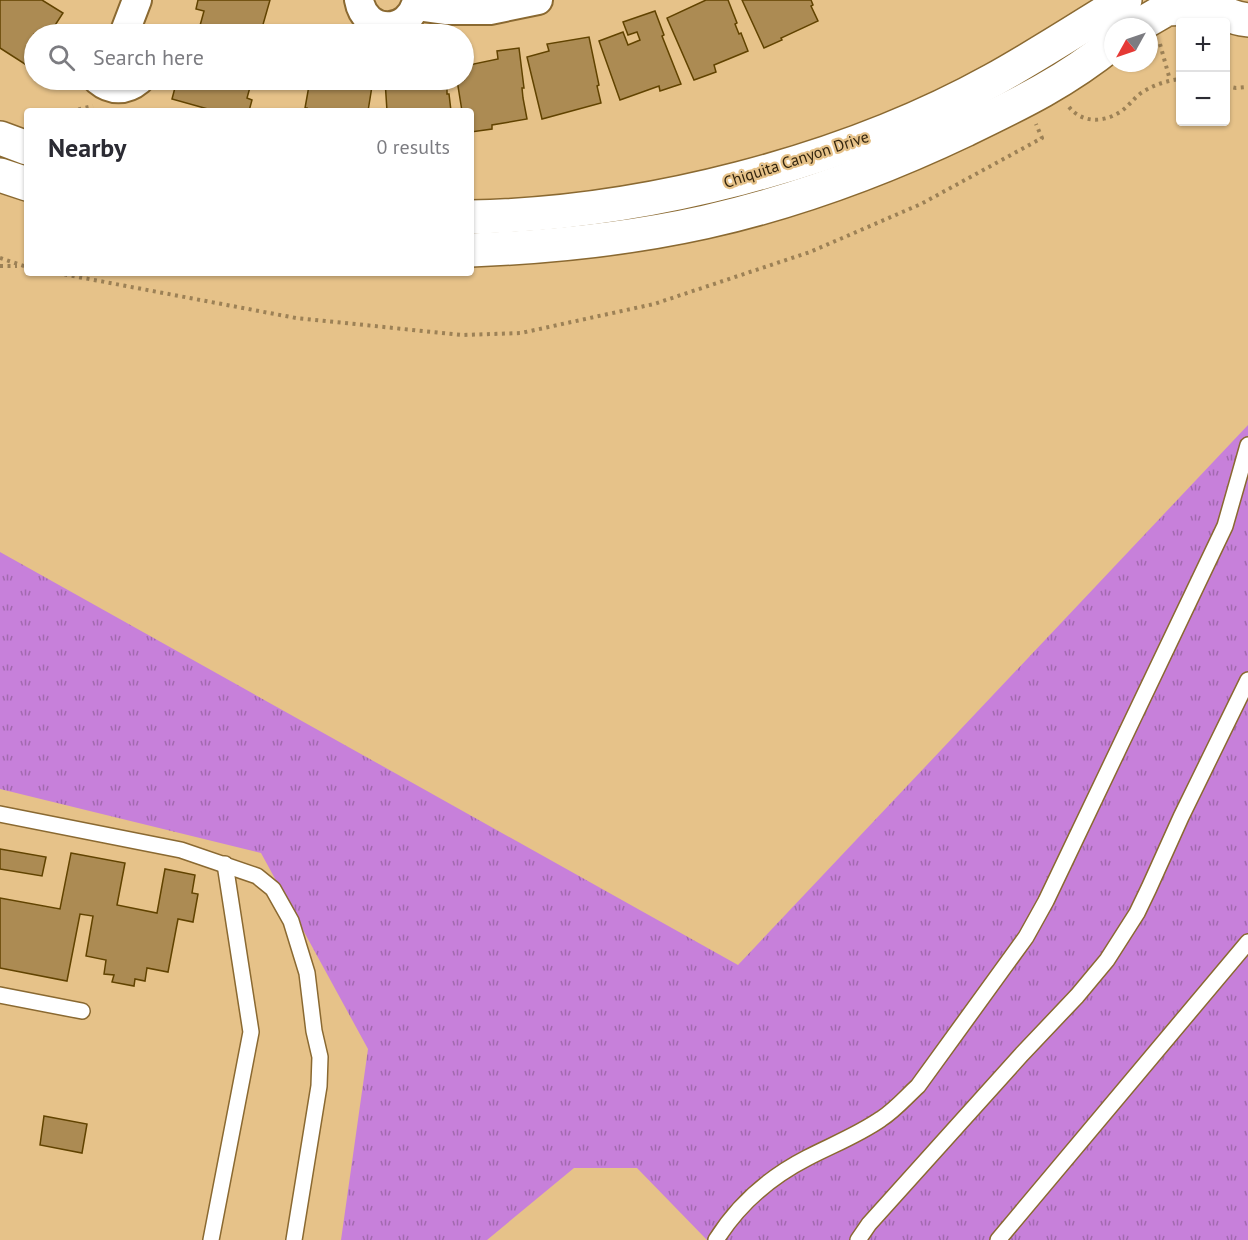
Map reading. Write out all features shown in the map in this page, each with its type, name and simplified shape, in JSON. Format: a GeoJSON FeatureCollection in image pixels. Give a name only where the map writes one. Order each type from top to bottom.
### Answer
{"type":"FeatureCollection","features":[{"type":"Feature","properties":{"kind":"main road","name":"Chiquita Canyon Drive"},"geometry":{"type":"LineString","coordinates":[[474,217],[591,208],[708,187],[827,152],[916,118],[993,80],[1125,0]]}},
{"type":"Feature","properties":{"kind":"main road"},"geometry":{"type":"LineString","coordinates":[[1158,20],[1167,9],[1209,3],[1236,18],[1248,20]]}},
{"type":"Feature","properties":{"kind":"main road","name":"Chiquita Canyon Drive"},"geometry":{"type":"LineString","coordinates":[[474,250],[581,243],[642,233],[705,222],[814,191],[929,147],[1042,92],[1083,67],[1104,50]]}},
{"type":"Feature","properties":{"kind":"main road"},"geometry":{"type":"LineString","coordinates":[[0,138],[24,147]]}},
{"type":"Feature","properties":{"kind":"main road"},"geometry":{"type":"LineString","coordinates":[[0,175],[24,183]]}},
{"type":"Feature","properties":{"kind":"street"},"geometry":{"type":"LineString","coordinates":[[128,24],[138,0]]}},
{"type":"Feature","properties":{"kind":"street"},"geometry":{"type":"LineString","coordinates":[[359,0],[366,16],[379,24]]}},
{"type":"Feature","properties":{"kind":"street"},"geometry":{"type":"LineString","coordinates":[[400,24],[410,17],[416,3],[445,10],[490,10],[538,0]]}},
{"type":"Feature","properties":{"kind":"lane"},"geometry":{"type":"LineString","coordinates":[[716,1240],[739,1208],[769,1182],[806,1158],[868,1127],[898,1106],[918,1086],[1026,937],[1046,901],[1226,526],[1248,445]]}},
{"type":"Feature","properties":{"kind":"lane"},"geometry":{"type":"LineString","coordinates":[[858,1240],[869,1224],[1014,1062],[1077,996],[1107,960],[1137,913],[1248,680]]}},
{"type":"Feature","properties":{"kind":"lane"},"geometry":{"type":"LineString","coordinates":[[0,814],[181,850],[257,876],[273,889],[291,921],[307,973],[314,1031],[320,1057],[319,1086],[294,1240]]}},
{"type":"Feature","properties":{"kind":"lane"},"geometry":{"type":"LineString","coordinates":[[211,1240],[251,1032],[225,864]]}},
{"type":"Feature","properties":{"kind":"lane"},"geometry":{"type":"LineString","coordinates":[[998,1240],[1248,942]]}},
{"type":"Feature","properties":{"kind":"lane"},"geometry":{"type":"LineString","coordinates":[[0,995],[82,1011]]}},
{"type":"Feature","properties":{"kind":"path"},"geometry":{"type":"LineString","coordinates":[[1158,55],[1170,80]]}},
{"type":"Feature","properties":{"kind":"path"},"geometry":{"type":"LineString","coordinates":[[1066,105],[1079,117],[1101,120],[1118,113],[1151,87],[1176,79]]}},
{"type":"Feature","properties":{"kind":"path"},"geometry":{"type":"LineString","coordinates":[[1230,87],[1248,87]]}},
{"type":"Feature","properties":{"kind":"path"},"geometry":{"type":"LineString","coordinates":[[90,108],[98,90]]}},
{"type":"Feature","properties":{"kind":"path"},"geometry":{"type":"LineString","coordinates":[[73,276],[296,318],[462,334],[521,333],[654,304],[810,252],[921,204],[1042,138],[1035,124]]}},
{"type":"Feature","properties":{"kind":"path"},"geometry":{"type":"LineString","coordinates":[[0,258],[21,266]]}},
{"type":"Feature","properties":{"kind":"path"},"geometry":{"type":"LineString","coordinates":[[0,266],[24,266]]}},
{"type":"Feature","properties":{"kind":"green space"},"geometry":{"type":"Polygon","coordinates":[[[1248,425],[1248,1240],[707,1240],[637,1168],[574,1168],[487,1240],[341,1240],[368,1049],[261,853],[0,789],[0,552],[738,965],[1248,425]]]}},
{"type":"Feature","properties":{"kind":"building"},"geometry":{"type":"Polygon","coordinates":[[[0,0],[42,0],[63,13],[56,24],[24,24],[24,63],[0,48],[0,0]]]}},
{"type":"Feature","properties":{"kind":"building"},"geometry":{"type":"Polygon","coordinates":[[[198,0],[270,0],[263,24],[200,24],[204,11],[196,9],[198,0]]]}},
{"type":"Feature","properties":{"kind":"building"},"geometry":{"type":"Polygon","coordinates":[[[706,0],[728,0],[737,23],[735,24],[748,51],[714,65],[716,72],[694,80],[667,18],[706,0]]]}},
{"type":"Feature","properties":{"kind":"building"},"geometry":{"type":"Polygon","coordinates":[[[742,0],[811,0],[813,5],[811,6],[818,21],[764,48],[742,0]]]}},
{"type":"Feature","properties":{"kind":"building"},"geometry":{"type":"Polygon","coordinates":[[[655,11],[681,84],[660,91],[659,86],[620,100],[599,41],[623,32],[628,45],[640,40],[637,32],[628,35],[623,22],[655,11]]]}},
{"type":"Feature","properties":{"kind":"building"},"geometry":{"type":"Polygon","coordinates":[[[589,37],[601,103],[542,119],[527,57],[549,51],[547,44],[589,37]]]}},
{"type":"Feature","properties":{"kind":"building"},"geometry":{"type":"Polygon","coordinates":[[[519,48],[527,119],[492,125],[492,129],[474,132],[474,108],[462,108],[459,90],[474,90],[474,64],[498,59],[497,51],[519,48]]]}},
{"type":"Feature","properties":{"kind":"building"},"geometry":{"type":"Polygon","coordinates":[[[174,90],[249,90],[247,98],[252,100],[250,108],[204,108],[172,99],[174,90]]]}},
{"type":"Feature","properties":{"kind":"building"},"geometry":{"type":"Polygon","coordinates":[[[308,90],[371,90],[368,108],[305,108],[308,90]]]}},
{"type":"Feature","properties":{"kind":"building"},"geometry":{"type":"Polygon","coordinates":[[[386,90],[447,90],[451,108],[387,108],[386,90]]]}},
{"type":"Feature","properties":{"kind":"building"},"geometry":{"type":"Polygon","coordinates":[[[0,849],[46,857],[42,876],[0,869],[0,849]]]}},
{"type":"Feature","properties":{"kind":"building"},"geometry":{"type":"Polygon","coordinates":[[[71,853],[125,863],[117,905],[157,913],[165,869],[195,875],[192,893],[198,894],[193,922],[178,919],[168,972],[147,968],[145,981],[135,979],[134,986],[112,982],[114,975],[104,974],[106,960],[86,956],[93,916],[80,914],[67,981],[0,968],[0,898],[60,909],[71,853]]]}},
{"type":"Feature","properties":{"kind":"building"},"geometry":{"type":"Polygon","coordinates":[[[44,1116],[87,1124],[82,1153],[40,1145],[44,1116]]]}}]}
